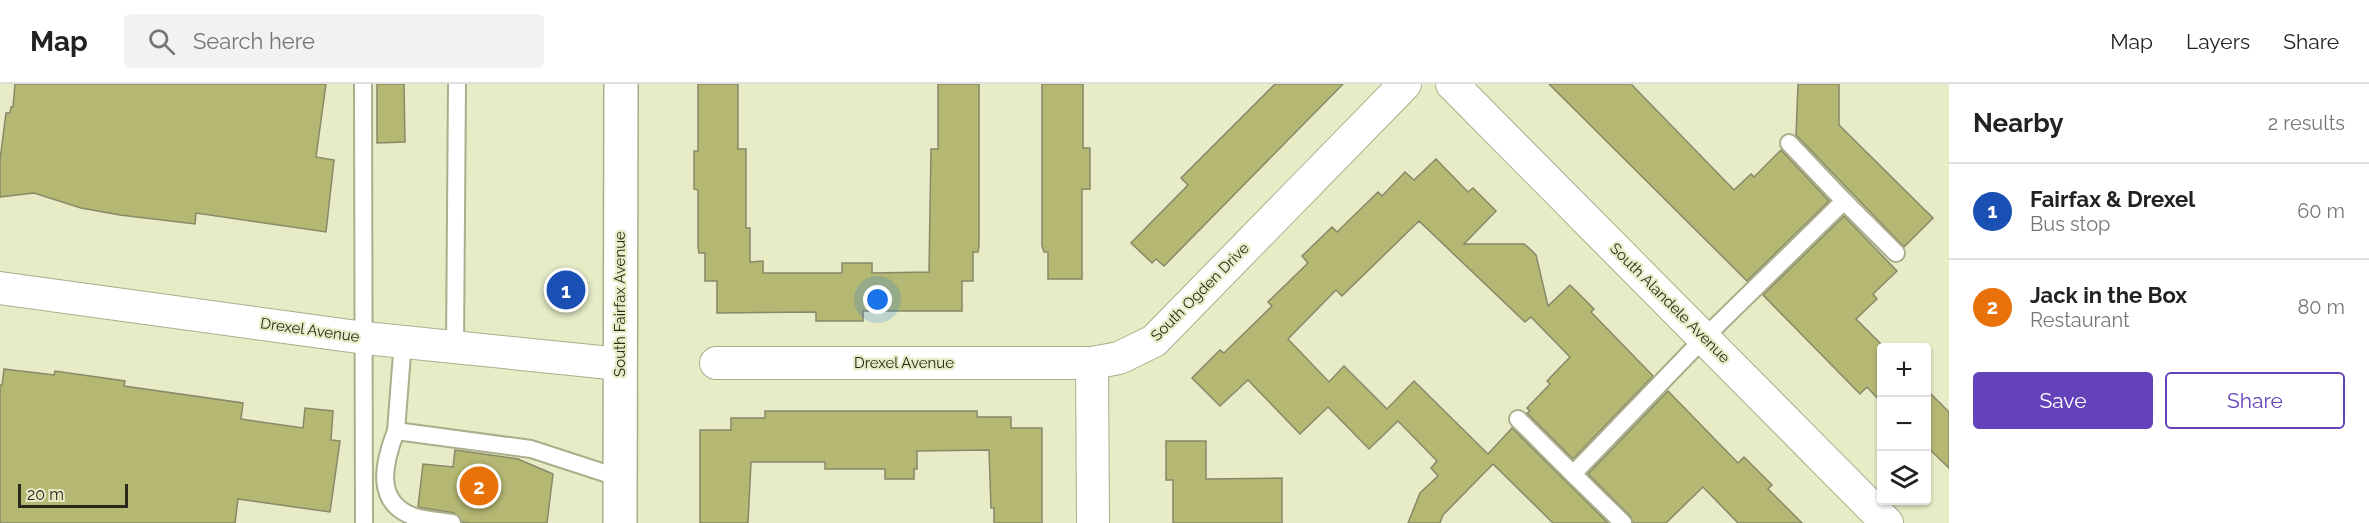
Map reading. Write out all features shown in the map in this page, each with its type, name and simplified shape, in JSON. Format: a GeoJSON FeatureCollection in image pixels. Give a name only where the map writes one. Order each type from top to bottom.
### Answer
{"type":"FeatureCollection","features":[{"type":"Feature","properties":{"kind":"main road","name":"South Fairfax Avenue"},"geometry":{"type":"LineString","coordinates":[[620,523],[621,84]]}},
{"type":"Feature","properties":{"kind":"street","name":"South Ogden Drive"},"geometry":{"type":"LineString","coordinates":[[1092,363],[1119,358],[1154,341],[1405,84]]}},
{"type":"Feature","properties":{"kind":"street","name":"South Alandele Avenue"},"geometry":{"type":"LineString","coordinates":[[1452,84],[1887,523]]}},
{"type":"Feature","properties":{"kind":"street","name":"Drexel Avenue"},"geometry":{"type":"LineString","coordinates":[[0,288],[366,338],[620,364]]}},
{"type":"Feature","properties":{"kind":"street","name":"Drexel Avenue"},"geometry":{"type":"LineString","coordinates":[[716,363],[1092,363]]}},
{"type":"Feature","properties":{"kind":"street"},"geometry":{"type":"LineString","coordinates":[[1092,363],[1093,523]]}},
{"type":"Feature","properties":{"kind":"lane"},"geometry":{"type":"LineString","coordinates":[[363,84],[366,338],[364,523]]}},
{"type":"Feature","properties":{"kind":"lane"},"geometry":{"type":"LineString","coordinates":[[455,347],[457,84]]}},
{"type":"Feature","properties":{"kind":"lane"},"geometry":{"type":"LineString","coordinates":[[1788,143],[1896,254]]}},
{"type":"Feature","properties":{"kind":"lane"},"geometry":{"type":"LineString","coordinates":[[1573,474],[1705,337],[1844,201]]}},
{"type":"Feature","properties":{"kind":"lane"},"geometry":{"type":"LineString","coordinates":[[402,341],[396,431],[385,459],[386,492],[400,510],[415,517],[452,523]]}},
{"type":"Feature","properties":{"kind":"lane"},"geometry":{"type":"LineString","coordinates":[[1518,419],[1623,523]]}},
{"type":"Feature","properties":{"kind":"lane"},"geometry":{"type":"LineString","coordinates":[[396,431],[531,448],[620,478]]}},
{"type":"Feature","properties":{"kind":"lane"},"geometry":{"type":"LineString","coordinates":[[364,458],[385,459]]}},
{"type":"Feature","properties":{"kind":"building"},"geometry":{"type":"Polygon","coordinates":[[[15,84],[326,84],[316,157],[334,160],[326,232],[196,213],[195,224],[120,215],[81,208],[34,193],[0,197],[0,160],[6,113],[10,113],[13,107],[15,84]]]}},
{"type":"Feature","properties":{"kind":"building"},"geometry":{"type":"Polygon","coordinates":[[[377,84],[404,84],[405,142],[377,143],[377,84]]]}},
{"type":"Feature","properties":{"kind":"building"},"geometry":{"type":"Polygon","coordinates":[[[698,84],[738,84],[738,149],[746,149],[746,228],[750,228],[750,262],[763,261],[763,273],[842,273],[842,263],[872,263],[872,273],[929,272],[931,149],[938,149],[938,84],[979,84],[979,246],[978,252],[973,252],[973,281],[962,281],[962,311],[863,311],[863,321],[816,321],[816,312],[717,313],[717,281],[705,281],[705,253],[699,253],[698,247],[698,190],[694,189],[694,151],[698,151],[698,84]]]}},
{"type":"Feature","properties":{"kind":"building"},"geometry":{"type":"Polygon","coordinates":[[[1042,84],[1083,84],[1083,148],[1090,148],[1090,189],[1082,189],[1082,279],[1048,279],[1048,252],[1044,252],[1042,246],[1042,84]]]}},
{"type":"Feature","properties":{"kind":"building"},"geometry":{"type":"Polygon","coordinates":[[[1275,84],[1343,84],[1164,266],[1156,259],[1152,263],[1131,243],[1188,185],[1181,178],[1275,84]]]}},
{"type":"Feature","properties":{"kind":"building"},"geometry":{"type":"Polygon","coordinates":[[[1549,84],[1631,84],[1734,190],[1751,174],[1754,177],[1781,150],[1829,201],[1747,281],[1549,84]]]}},
{"type":"Feature","properties":{"kind":"building"},"geometry":{"type":"Polygon","coordinates":[[[1798,84],[1839,84],[1839,125],[1933,218],[1904,247],[1796,135],[1798,84]]]}},
{"type":"Feature","properties":{"kind":"building"},"geometry":{"type":"Polygon","coordinates":[[[1436,159],[1468,192],[1473,188],[1496,211],[1464,244],[1524,244],[1536,255],[1548,306],[1570,285],[1594,309],[1591,312],[1653,376],[1573,459],[1527,413],[1530,411],[1527,408],[1550,384],[1547,381],[1570,357],[1531,317],[1525,322],[1419,221],[1342,296],[1336,290],[1288,339],[1329,382],[1344,366],[1387,409],[1414,381],[1488,454],[1512,428],[1608,523],[1553,523],[1493,464],[1443,515],[1440,523],[1408,523],[1420,493],[1438,476],[1431,468],[1437,461],[1398,421],[1369,449],[1328,407],[1300,434],[1248,380],[1220,406],[1192,378],[1220,350],[1224,353],[1272,306],[1268,302],[1308,263],[1302,256],[1332,227],[1337,232],[1378,192],[1382,196],[1405,172],[1414,180],[1436,159]]]}},
{"type":"Feature","properties":{"kind":"building"},"geometry":{"type":"Polygon","coordinates":[[[1844,216],[1897,271],[1873,294],[1877,299],[1856,319],[1880,343],[1877,343],[1877,398],[1867,387],[1860,394],[1763,295],[1844,216]]]}},
{"type":"Feature","properties":{"kind":"building"},"geometry":{"type":"Polygon","coordinates":[[[4,369],[54,375],[55,371],[125,381],[124,386],[243,403],[241,419],[303,428],[305,408],[333,411],[331,440],[340,441],[330,512],[238,499],[235,523],[0,523],[0,385],[2,385],[4,369]]]}},
{"type":"Feature","properties":{"kind":"building"},"geometry":{"type":"Polygon","coordinates":[[[1668,391],[1738,463],[1744,457],[1772,485],[1768,489],[1802,523],[1738,523],[1703,487],[1666,523],[1633,523],[1630,516],[1588,474],[1668,391]]]}},
{"type":"Feature","properties":{"kind":"building"},"geometry":{"type":"Polygon","coordinates":[[[1931,394],[1949,412],[1949,468],[1931,451],[1931,394]]]}},
{"type":"Feature","properties":{"kind":"building"},"geometry":{"type":"Polygon","coordinates":[[[765,411],[977,411],[977,417],[1011,417],[1011,428],[1042,428],[1042,523],[994,523],[994,508],[991,508],[989,450],[917,451],[917,469],[914,469],[914,479],[885,479],[885,469],[825,469],[825,462],[751,462],[748,523],[700,523],[700,430],[731,430],[731,418],[765,418],[765,411]]]}},
{"type":"Feature","properties":{"kind":"building"},"geometry":{"type":"Polygon","coordinates":[[[1166,441],[1206,441],[1206,479],[1282,478],[1282,523],[1173,523],[1173,480],[1166,480],[1166,441]]]}},
{"type":"Feature","properties":{"kind":"building"},"geometry":{"type":"Polygon","coordinates":[[[455,450],[518,459],[553,474],[547,523],[470,523],[462,522],[454,513],[418,507],[423,464],[453,467],[455,450]]]}},
{"type":"Feature","properties":{"kind":"place","name":"Fairfax & Drexel"},"geometry":{"type":"Point","coordinates":[566,290]}},
{"type":"Feature","properties":{"kind":"place","name":"Jack in the Box"},"geometry":{"type":"Point","coordinates":[479,486]}}]}
